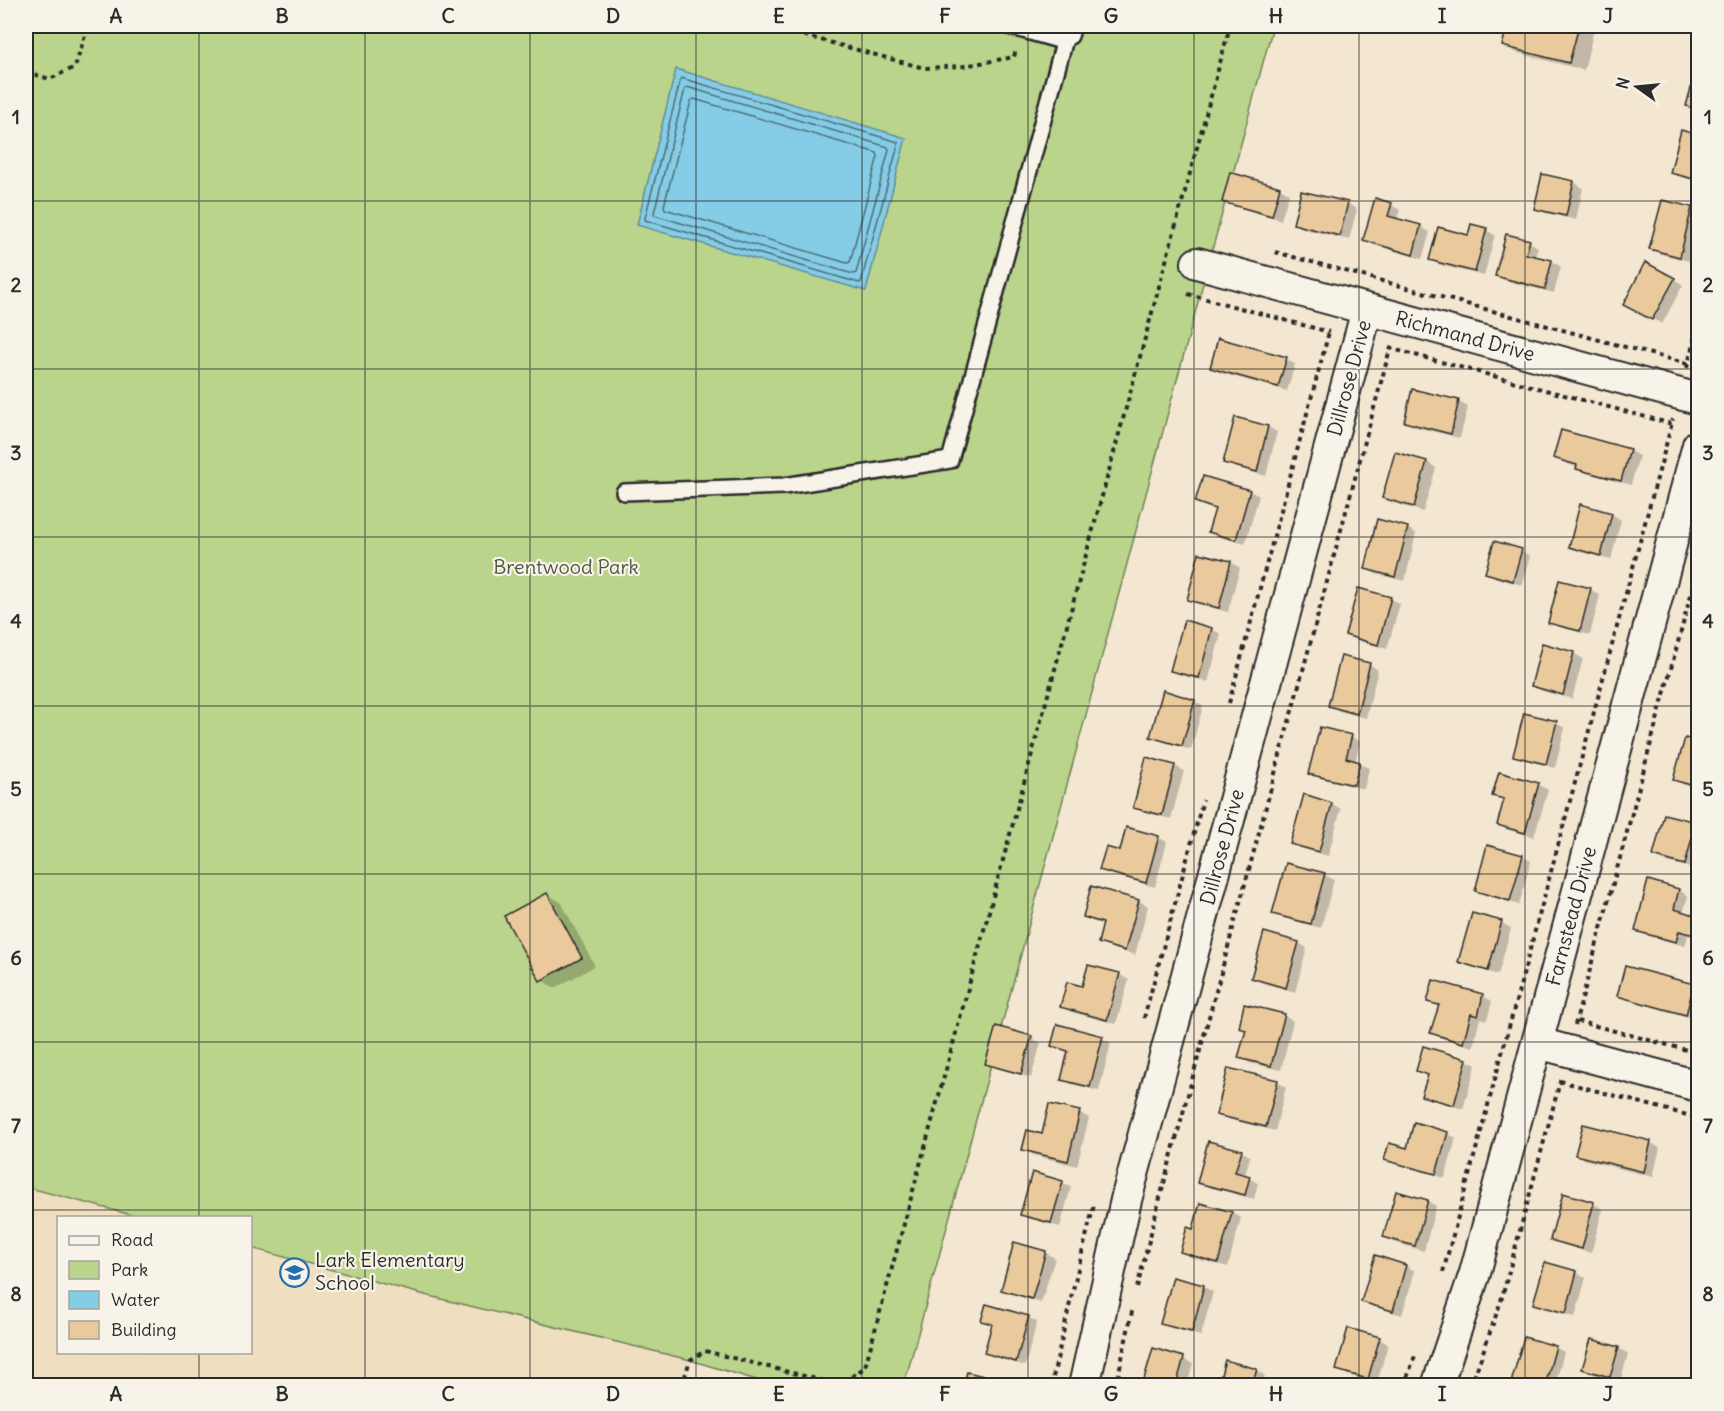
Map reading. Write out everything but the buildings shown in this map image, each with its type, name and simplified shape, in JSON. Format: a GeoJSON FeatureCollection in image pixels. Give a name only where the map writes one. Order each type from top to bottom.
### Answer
{"type":"FeatureCollection","features":[{"type":"Feature","properties":{"kind":"street","name":"Richmand Drive"},"geometry":{"type":"LineString","coordinates":[[1197,263],[1689,396]]}},
{"type":"Feature","properties":{"kind":"street","name":"Dillrose Drive"},"geometry":{"type":"LineString","coordinates":[[1084,1386],[1126,1200],[1367,310]]}},
{"type":"Feature","properties":{"kind":"street","name":"Farnstead Drive"},"geometry":{"type":"LineString","coordinates":[[1437,1386],[1473,1282],[1698,445]]}},
{"type":"Feature","properties":{"kind":"street"},"geometry":{"type":"LineString","coordinates":[[1538,1043],[1698,1086]]}},
{"type":"Feature","properties":{"kind":"lane"},"geometry":{"type":"LineString","coordinates":[[1009,26],[1059,39],[1069,32]]}},
{"type":"Feature","properties":{"kind":"lane"},"geometry":{"type":"LineString","coordinates":[[624,492],[784,486],[950,460],[1069,32]]}},
{"type":"Feature","properties":{"kind":"path"},"geometry":{"type":"LineString","coordinates":[[26,72],[50,79],[75,68],[88,26]]}},
{"type":"Feature","properties":{"kind":"path"},"geometry":{"type":"LineString","coordinates":[[769,26],[924,68],[964,66],[1014,57],[1017,46]]}},
{"type":"Feature","properties":{"kind":"path"},"geometry":{"type":"LineString","coordinates":[[682,1386],[690,1360],[705,1351],[840,1385],[865,1367],[1230,26]]}},
{"type":"Feature","properties":{"kind":"path"},"geometry":{"type":"LineString","coordinates":[[1274,252],[1688,364]]}},
{"type":"Feature","properties":{"kind":"path"},"geometry":{"type":"LineString","coordinates":[[1188,294],[1672,424]]}},
{"type":"Feature","properties":{"kind":"path"},"geometry":{"type":"LineString","coordinates":[[1443,1273],[1672,424],[1689,396],[1688,364],[1698,325]]}},
{"type":"Feature","properties":{"kind":"path"},"geometry":{"type":"LineString","coordinates":[[1136,1295],[1390,349]]}},
{"type":"Feature","properties":{"kind":"path"},"geometry":{"type":"LineString","coordinates":[[1471,1386],[1501,1301],[1698,568]]}},
{"type":"Feature","properties":{"kind":"path"},"geometry":{"type":"LineString","coordinates":[[1576,1021],[1698,1053]]}},
{"type":"Feature","properties":{"kind":"path"},"geometry":{"type":"LineString","coordinates":[[1560,1081],[1698,1118]]}},
{"type":"Feature","properties":{"kind":"path"},"geometry":{"type":"LineString","coordinates":[[1116,1386],[1134,1305]]}},
{"type":"Feature","properties":{"kind":"path"},"geometry":{"type":"LineString","coordinates":[[1404,1386],[1418,1348]]}},
{"type":"Feature","properties":{"kind":"shaded area","name":"Lark Elementary School"},"geometry":{"type":"Polygon","coordinates":[[[26,1187],[135,1216],[57,1216],[57,1354],[252,1354],[252,1248],[425,1295],[690,1360],[683,1385],[26,1385],[26,1187]]]}},
{"type":"Feature","properties":{"kind":"green space","name":"Brentwood Park"},"geometry":{"type":"Polygon","coordinates":[[[26,26],[1273,26],[904,1385],[773,1385],[690,1360],[425,1295],[252,1248],[252,1216],[135,1216],[26,1187],[26,26]]]}},
{"type":"Feature","properties":{"kind":"water"},"geometry":{"type":"Polygon","coordinates":[[[676,69],[906,138],[866,291],[637,225],[676,69]]]}},
{"type":"Feature","properties":{"kind":"place","name":"Lark Elementary School"},"geometry":{"type":"Point","coordinates":[294,1272]}}]}
